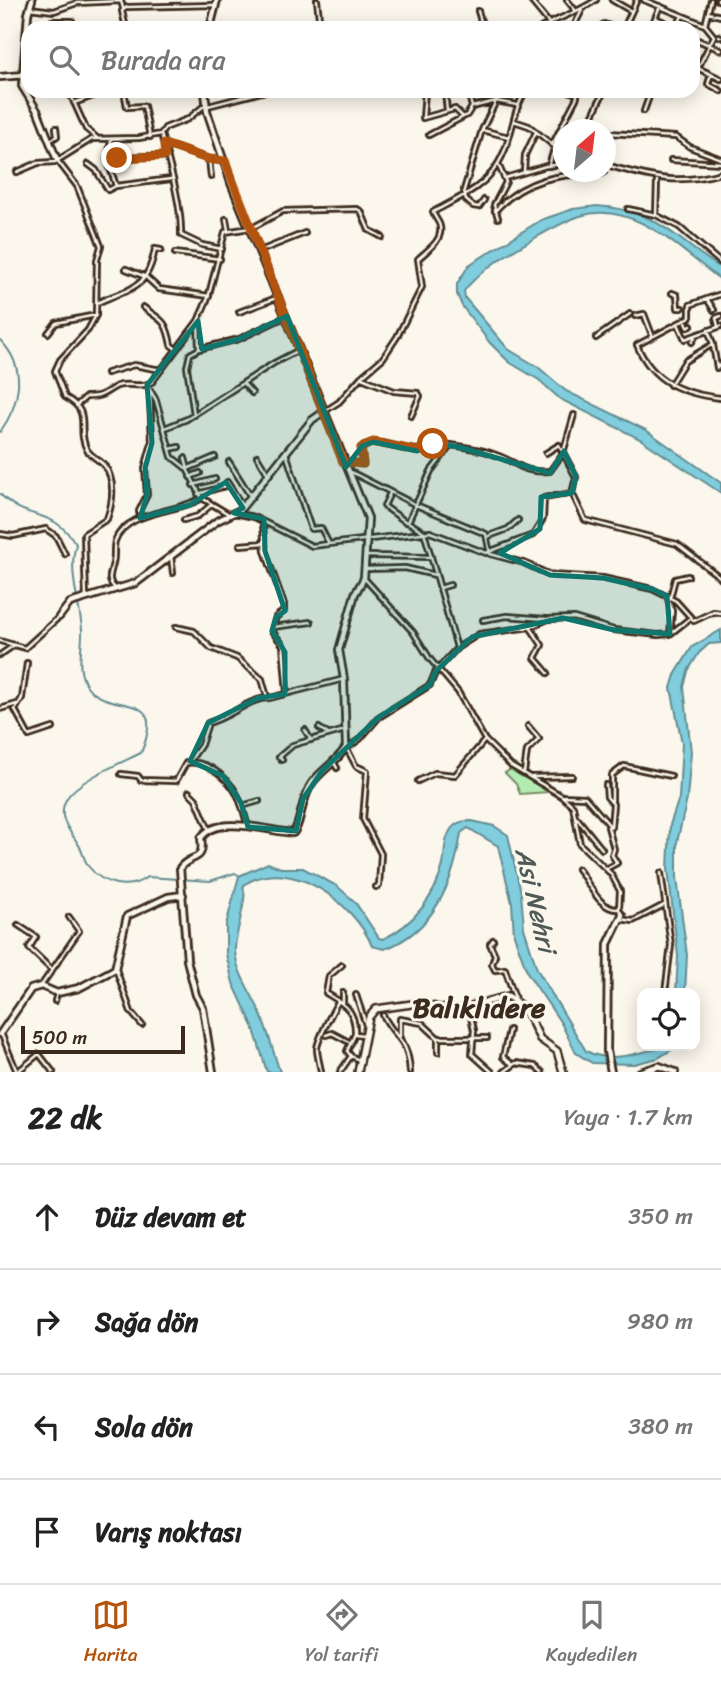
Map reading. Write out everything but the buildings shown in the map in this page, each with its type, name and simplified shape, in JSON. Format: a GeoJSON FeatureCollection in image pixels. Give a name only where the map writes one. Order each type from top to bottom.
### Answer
{"type":"FeatureCollection","features":[{"type":"Feature","properties":{"kind":"main road"},"geometry":{"type":"LineString","coordinates":[[360,1069],[373,1012],[398,1004],[423,1003],[446,1011],[469,1008],[506,996],[515,998],[528,1012],[540,1039],[557,1051],[563,1072]]}},
{"type":"Feature","properties":{"kind":"main road"},"geometry":{"type":"LineString","coordinates":[[640,1072],[659,1066],[675,1072]]}},
{"type":"Feature","properties":{"kind":"street"},"geometry":{"type":"LineString","coordinates":[[28,21],[32,0]]}},
{"type":"Feature","properties":{"kind":"street"},"geometry":{"type":"LineString","coordinates":[[152,0],[153,5]]}},
{"type":"Feature","properties":{"kind":"street"},"geometry":{"type":"LineString","coordinates":[[317,0],[318,18]]}},
{"type":"Feature","properties":{"kind":"street"},"geometry":{"type":"LineString","coordinates":[[530,0],[547,21]]}},
{"type":"Feature","properties":{"kind":"street"},"geometry":{"type":"LineString","coordinates":[[568,0],[575,10]]}},
{"type":"Feature","properties":{"kind":"street"},"geometry":{"type":"LineString","coordinates":[[576,21],[582,10],[596,0]]}},
{"type":"Feature","properties":{"kind":"street"},"geometry":{"type":"LineString","coordinates":[[612,0],[632,11]]}},
{"type":"Feature","properties":{"kind":"street"},"geometry":{"type":"LineString","coordinates":[[627,21],[637,0]]}},
{"type":"Feature","properties":{"kind":"street"},"geometry":{"type":"LineString","coordinates":[[644,0],[695,21]]}},
{"type":"Feature","properties":{"kind":"street"},"geometry":{"type":"LineString","coordinates":[[705,26],[711,0]]}},
{"type":"Feature","properties":{"kind":"street"},"geometry":{"type":"LineString","coordinates":[[29,8],[54,11],[76,1],[121,1],[125,21]]}},
{"type":"Feature","properties":{"kind":"street"},"geometry":{"type":"LineString","coordinates":[[124,9],[217,2],[212,21]]}},
{"type":"Feature","properties":{"kind":"street"},"geometry":{"type":"LineString","coordinates":[[654,21],[660,6]]}},
{"type":"Feature","properties":{"kind":"street"},"geometry":{"type":"LineString","coordinates":[[553,21],[575,10],[582,10]]}},
{"type":"Feature","properties":{"kind":"street"},"geometry":{"type":"LineString","coordinates":[[478,11],[481,21]]}},
{"type":"Feature","properties":{"kind":"street"},"geometry":{"type":"LineString","coordinates":[[708,13],[721,16]]}},
{"type":"Feature","properties":{"kind":"street"},"geometry":{"type":"LineString","coordinates":[[679,21],[682,15]]}},
{"type":"Feature","properties":{"kind":"street"},"geometry":{"type":"LineString","coordinates":[[655,18],[661,21]]}},
{"type":"Feature","properties":{"kind":"street"},"geometry":{"type":"LineString","coordinates":[[700,24],[714,34],[700,64]]}},
{"type":"Feature","properties":{"kind":"street"},"geometry":{"type":"LineString","coordinates":[[700,41],[721,50]]}},
{"type":"Feature","properties":{"kind":"street"},"geometry":{"type":"LineString","coordinates":[[700,69],[721,79]]}},
{"type":"Feature","properties":{"kind":"street"},"geometry":{"type":"LineString","coordinates":[[711,74],[708,84],[721,91]]}},
{"type":"Feature","properties":{"kind":"street"},"geometry":{"type":"LineString","coordinates":[[0,77],[21,75]]}},
{"type":"Feature","properties":{"kind":"street"},"geometry":{"type":"LineString","coordinates":[[27,98],[44,122],[57,160],[77,186],[101,246],[96,315],[88,330],[56,366],[65,397],[78,404],[83,415],[87,450],[107,468],[113,495],[107,519],[84,534],[85,599]]}},
{"type":"Feature","properties":{"kind":"street"},"geometry":{"type":"LineString","coordinates":[[72,98],[89,128],[92,139]]}},
{"type":"Feature","properties":{"kind":"street"},"geometry":{"type":"LineString","coordinates":[[74,103],[84,98]]}},
{"type":"Feature","properties":{"kind":"street"},"geometry":{"type":"LineString","coordinates":[[125,98],[127,107],[144,106],[150,137]]}},
{"type":"Feature","properties":{"kind":"street"},"geometry":{"type":"LineString","coordinates":[[206,98],[250,229],[325,411],[343,462],[365,509],[366,569],[355,594],[339,650],[344,679],[346,747],[356,766],[367,771],[363,819],[382,855],[379,886],[376,887]]}},
{"type":"Feature","properties":{"kind":"street"},"geometry":{"type":"LineString","coordinates":[[17,172],[38,163],[57,160],[92,139],[150,137],[161,134],[165,128],[188,120],[206,105],[236,98]]}},
{"type":"Feature","properties":{"kind":"street"},"geometry":{"type":"LineString","coordinates":[[424,98],[423,118],[456,109],[463,117]]}},
{"type":"Feature","properties":{"kind":"street"},"geometry":{"type":"LineString","coordinates":[[446,98],[447,111]]}},
{"type":"Feature","properties":{"kind":"street"},"geometry":{"type":"LineString","coordinates":[[470,98],[472,107]]}},
{"type":"Feature","properties":{"kind":"street"},"geometry":{"type":"LineString","coordinates":[[0,641],[25,648],[74,601],[117,591],[136,583],[243,507],[312,420],[339,402],[361,377],[383,358],[420,292],[422,281],[418,261],[432,249],[440,229],[433,212],[482,185],[498,164],[522,98]]}},
{"type":"Feature","properties":{"kind":"street"},"geometry":{"type":"LineString","coordinates":[[566,119],[577,98]]}},
{"type":"Feature","properties":{"kind":"street"},"geometry":{"type":"LineString","coordinates":[[591,119],[601,98]]}},
{"type":"Feature","properties":{"kind":"street"},"geometry":{"type":"LineString","coordinates":[[645,111],[649,98]]}},
{"type":"Feature","properties":{"kind":"street"},"geometry":{"type":"LineString","coordinates":[[464,197],[482,130],[496,101]]}},
{"type":"Feature","properties":{"kind":"street"},"geometry":{"type":"LineString","coordinates":[[429,135],[463,117],[472,107],[496,101],[517,106]]}},
{"type":"Feature","properties":{"kind":"street"},"geometry":{"type":"LineString","coordinates":[[513,121],[536,131],[553,146],[549,166]]}},
{"type":"Feature","properties":{"kind":"street"},"geometry":{"type":"LineString","coordinates":[[49,141],[57,136],[55,128]]}},
{"type":"Feature","properties":{"kind":"street"},"geometry":{"type":"LineString","coordinates":[[92,139],[97,130]]}},
{"type":"Feature","properties":{"kind":"street"},"geometry":{"type":"LineString","coordinates":[[482,130],[509,137]]}},
{"type":"Feature","properties":{"kind":"street"},"geometry":{"type":"LineString","coordinates":[[524,172],[525,155],[536,131]]}},
{"type":"Feature","properties":{"kind":"street"},"geometry":{"type":"LineString","coordinates":[[616,133],[676,137],[690,147],[721,161]]}},
{"type":"Feature","properties":{"kind":"street"},"geometry":{"type":"LineString","coordinates":[[161,134],[171,179],[177,191],[181,235],[202,245],[222,249]]}},
{"type":"Feature","properties":{"kind":"street"},"geometry":{"type":"LineString","coordinates":[[111,139],[109,164],[116,186]]}},
{"type":"Feature","properties":{"kind":"street"},"geometry":{"type":"LineString","coordinates":[[164,144],[209,159],[225,161]]}},
{"type":"Feature","properties":{"kind":"street"},"geometry":{"type":"LineString","coordinates":[[109,164],[116,164],[119,157],[165,156]]}},
{"type":"Feature","properties":{"kind":"street"},"geometry":{"type":"LineString","coordinates":[[209,159],[211,177]]}},
{"type":"Feature","properties":{"kind":"street"},"geometry":{"type":"LineString","coordinates":[[671,160],[721,161]]}},
{"type":"Feature","properties":{"kind":"street"},"geometry":{"type":"LineString","coordinates":[[88,164],[96,170],[106,188],[171,179]]}},
{"type":"Feature","properties":{"kind":"street"},"geometry":{"type":"LineString","coordinates":[[498,164],[506,185],[496,202],[495,211],[498,218]]}},
{"type":"Feature","properties":{"kind":"street"},"geometry":{"type":"LineString","coordinates":[[505,178],[553,165]]}},
{"type":"Feature","properties":{"kind":"street"},"geometry":{"type":"LineString","coordinates":[[616,168],[657,180],[686,181],[721,173]]}},
{"type":"Feature","properties":{"kind":"street"},"geometry":{"type":"LineString","coordinates":[[495,211],[512,194],[553,176]]}},
{"type":"Feature","properties":{"kind":"street"},"geometry":{"type":"LineString","coordinates":[[656,215],[657,180]]}},
{"type":"Feature","properties":{"kind":"street"},"geometry":{"type":"LineString","coordinates":[[464,197],[475,207],[481,206],[484,200]]}},
{"type":"Feature","properties":{"kind":"street"},"geometry":{"type":"LineString","coordinates":[[228,230],[250,229],[268,222],[283,211],[357,209],[361,211],[369,229],[382,237]]}},
{"type":"Feature","properties":{"kind":"street"},"geometry":{"type":"LineString","coordinates":[[628,209],[656,215],[680,228],[721,262]]}},
{"type":"Feature","properties":{"kind":"street"},"geometry":{"type":"LineString","coordinates":[[78,404],[86,397],[102,397],[118,386],[147,385],[161,370],[198,321],[209,296],[225,232],[228,230],[226,219]]}},
{"type":"Feature","properties":{"kind":"street"},"geometry":{"type":"LineString","coordinates":[[260,251],[305,233]]}},
{"type":"Feature","properties":{"kind":"street"},"geometry":{"type":"LineString","coordinates":[[97,303],[122,293],[146,277],[155,249],[161,250]]}},
{"type":"Feature","properties":{"kind":"street"},"geometry":{"type":"LineString","coordinates":[[175,253],[220,259]]}},
{"type":"Feature","properties":{"kind":"street"},"geometry":{"type":"LineString","coordinates":[[126,269],[146,277],[159,289],[209,296]]}},
{"type":"Feature","properties":{"kind":"street"},"geometry":{"type":"LineString","coordinates":[[672,293],[677,295],[678,307],[682,308]]}},
{"type":"Feature","properties":{"kind":"street"},"geometry":{"type":"LineString","coordinates":[[721,294],[689,306],[690,316],[660,330],[637,346],[645,363],[670,385],[721,398]]}},
{"type":"Feature","properties":{"kind":"street"},"geometry":{"type":"LineString","coordinates":[[239,313],[279,297]]}},
{"type":"Feature","properties":{"kind":"street"},"geometry":{"type":"LineString","coordinates":[[707,299],[715,310]]}},
{"type":"Feature","properties":{"kind":"street"},"geometry":{"type":"LineString","coordinates":[[143,307],[162,319],[169,329],[171,345],[176,349]]}},
{"type":"Feature","properties":{"kind":"street"},"geometry":{"type":"LineString","coordinates":[[596,338],[633,315],[644,314],[652,335]]}},
{"type":"Feature","properties":{"kind":"street"},"geometry":{"type":"LineString","coordinates":[[48,333],[56,323],[96,315]]}},
{"type":"Feature","properties":{"kind":"street"},"geometry":{"type":"LineString","coordinates":[[194,415],[187,367],[190,354],[199,349],[239,339],[287,316]]}},
{"type":"Feature","properties":{"kind":"street"},"geometry":{"type":"LineString","coordinates":[[692,342],[708,330],[719,326],[716,318],[721,316]]}},
{"type":"Feature","properties":{"kind":"street"},"geometry":{"type":"LineString","coordinates":[[685,319],[688,327],[691,325]]}},
{"type":"Feature","properties":{"kind":"street"},"geometry":{"type":"LineString","coordinates":[[198,321],[199,349]]}},
{"type":"Feature","properties":{"kind":"street"},"geometry":{"type":"LineString","coordinates":[[677,323],[685,339],[697,338]]}},
{"type":"Feature","properties":{"kind":"street"},"geometry":{"type":"LineString","coordinates":[[708,330],[717,368],[721,364]]}},
{"type":"Feature","properties":{"kind":"street"},"geometry":{"type":"LineString","coordinates":[[670,385],[685,361],[712,344]]}},
{"type":"Feature","properties":{"kind":"street"},"geometry":{"type":"LineString","coordinates":[[165,428],[194,415],[299,350]]}},
{"type":"Feature","properties":{"kind":"street"},"geometry":{"type":"LineString","coordinates":[[107,373],[134,365],[161,370]]}},
{"type":"Feature","properties":{"kind":"street"},"geometry":{"type":"LineString","coordinates":[[361,377],[394,391],[418,393],[420,396],[411,416]]}},
{"type":"Feature","properties":{"kind":"street"},"geometry":{"type":"LineString","coordinates":[[243,383],[252,393]]}},
{"type":"Feature","properties":{"kind":"street"},"geometry":{"type":"LineString","coordinates":[[140,518],[139,510],[147,495],[145,468],[152,443],[150,394],[147,385]]}},
{"type":"Feature","properties":{"kind":"street"},"geometry":{"type":"LineString","coordinates":[[150,394],[156,400],[172,457],[187,469]]}},
{"type":"Feature","properties":{"kind":"street"},"geometry":{"type":"LineString","coordinates":[[358,475],[363,464],[361,448],[367,444],[399,446],[417,451],[433,444],[451,445],[486,451],[516,467],[545,472],[557,465],[564,451],[574,415]]}},
{"type":"Feature","properties":{"kind":"street"},"geometry":{"type":"LineString","coordinates":[[546,453],[559,444],[564,451],[576,477],[572,493],[585,520],[677,544],[721,578]]}},
{"type":"Feature","properties":{"kind":"street"},"geometry":{"type":"LineString","coordinates":[[408,522],[430,471],[451,445]]}},
{"type":"Feature","properties":{"kind":"street"},"geometry":{"type":"LineString","coordinates":[[170,449],[179,447]]}},
{"type":"Feature","properties":{"kind":"street"},"geometry":{"type":"LineString","coordinates":[[286,453],[311,529],[321,528],[328,544]]}},
{"type":"Feature","properties":{"kind":"street"},"geometry":{"type":"LineString","coordinates":[[257,456],[268,474]]}},
{"type":"Feature","properties":{"kind":"street"},"geometry":{"type":"LineString","coordinates":[[187,469],[215,457]]}},
{"type":"Feature","properties":{"kind":"street"},"geometry":{"type":"LineString","coordinates":[[185,458],[198,494],[212,505],[232,514],[254,517],[312,546],[424,532]]}},
{"type":"Feature","properties":{"kind":"street"},"geometry":{"type":"LineString","coordinates":[[229,462],[251,497]]}},
{"type":"Feature","properties":{"kind":"street"},"geometry":{"type":"LineString","coordinates":[[343,462],[361,464]]}},
{"type":"Feature","properties":{"kind":"street"},"geometry":{"type":"LineString","coordinates":[[346,469],[390,493],[489,536],[508,529],[518,520]]}},
{"type":"Feature","properties":{"kind":"street"},"geometry":{"type":"LineString","coordinates":[[190,477],[200,473]]}},
{"type":"Feature","properties":{"kind":"street"},"geometry":{"type":"LineString","coordinates":[[193,485],[215,479]]}},
{"type":"Feature","properties":{"kind":"street"},"geometry":{"type":"LineString","coordinates":[[198,494],[228,483],[243,507]]}},
{"type":"Feature","properties":{"kind":"street"},"geometry":{"type":"LineString","coordinates":[[390,493],[384,506],[424,532],[490,552],[550,575],[603,578],[652,589],[680,605],[689,619]]}},
{"type":"Feature","properties":{"kind":"street"},"geometry":{"type":"LineString","coordinates":[[490,552],[533,535],[544,519],[542,500],[547,495],[572,493]]}},
{"type":"Feature","properties":{"kind":"street"},"geometry":{"type":"LineString","coordinates":[[117,591],[109,578],[115,541],[124,529],[140,518],[190,505],[202,498]]}},
{"type":"Feature","properties":{"kind":"street"},"geometry":{"type":"LineString","coordinates":[[184,520],[198,516],[212,505]]}},
{"type":"Feature","properties":{"kind":"street"},"geometry":{"type":"LineString","coordinates":[[264,524],[264,542],[284,604],[284,611],[276,617],[272,627],[274,635],[283,645],[287,693]]}},
{"type":"Feature","properties":{"kind":"street"},"geometry":{"type":"LineString","coordinates":[[0,534],[17,536],[46,529],[56,536],[65,554]]}},
{"type":"Feature","properties":{"kind":"street"},"geometry":{"type":"LineString","coordinates":[[424,532],[457,648]]}},
{"type":"Feature","properties":{"kind":"street"},"geometry":{"type":"LineString","coordinates":[[489,536],[490,552]]}},
{"type":"Feature","properties":{"kind":"street"},"geometry":{"type":"LineString","coordinates":[[240,545],[264,542]]}},
{"type":"Feature","properties":{"kind":"street"},"geometry":{"type":"LineString","coordinates":[[171,556],[173,573]]}},
{"type":"Feature","properties":{"kind":"street"},"geometry":{"type":"LineString","coordinates":[[366,556],[430,557]]}},
{"type":"Feature","properties":{"kind":"street"},"geometry":{"type":"LineString","coordinates":[[366,569],[405,568],[436,575]]}},
{"type":"Feature","properties":{"kind":"street"},"geometry":{"type":"LineString","coordinates":[[670,634],[672,611],[668,597],[676,579],[688,576]]}},
{"type":"Feature","properties":{"kind":"street"},"geometry":{"type":"LineString","coordinates":[[364,578],[458,692],[485,740],[511,766],[533,777],[573,806],[578,818],[602,849]]}},
{"type":"Feature","properties":{"kind":"street"},"geometry":{"type":"LineString","coordinates":[[440,588],[450,584]]}},
{"type":"Feature","properties":{"kind":"street"},"geometry":{"type":"LineString","coordinates":[[483,620],[507,616],[574,618],[614,630],[670,634],[689,619],[700,620],[713,612],[721,613]]}},
{"type":"Feature","properties":{"kind":"street"},"geometry":{"type":"LineString","coordinates":[[213,1072],[203,1008],[195,995],[187,960],[180,874],[182,864],[200,855],[203,848],[201,838],[209,830],[223,825],[293,833],[298,826],[303,799],[312,783],[346,747],[360,739],[379,717],[430,685],[439,668],[457,648],[491,631],[530,627],[548,619]]}},
{"type":"Feature","properties":{"kind":"street"},"geometry":{"type":"LineString","coordinates":[[272,627],[311,622]]}},
{"type":"Feature","properties":{"kind":"street"},"geometry":{"type":"LineString","coordinates":[[176,627],[194,631],[211,648],[237,658],[262,679],[267,698]]}},
{"type":"Feature","properties":{"kind":"street"},"geometry":{"type":"LineString","coordinates":[[530,627],[542,645],[535,658],[548,673]]}},
{"type":"Feature","properties":{"kind":"street"},"geometry":{"type":"LineString","coordinates":[[0,655],[13,646]]}},
{"type":"Feature","properties":{"kind":"street"},"geometry":{"type":"LineString","coordinates":[[27,663],[22,698],[15,710],[29,736],[53,728]]}},
{"type":"Feature","properties":{"kind":"street"},"geometry":{"type":"LineString","coordinates":[[121,774],[138,776],[141,780],[176,781],[201,745],[208,723],[226,718],[250,701],[344,679]]}},
{"type":"Feature","properties":{"kind":"street"},"geometry":{"type":"LineString","coordinates":[[0,709],[18,704]]}},
{"type":"Feature","properties":{"kind":"street"},"geometry":{"type":"LineString","coordinates":[[524,773],[527,751],[539,739],[528,726]]}},
{"type":"Feature","properties":{"kind":"street"},"geometry":{"type":"LineString","coordinates":[[318,728],[328,734]]}},
{"type":"Feature","properties":{"kind":"street"},"geometry":{"type":"LineString","coordinates":[[305,730],[312,740]]}},
{"type":"Feature","properties":{"kind":"street"},"geometry":{"type":"LineString","coordinates":[[282,760],[279,757],[293,745],[346,730]]}},
{"type":"Feature","properties":{"kind":"street"},"geometry":{"type":"LineString","coordinates":[[418,781],[435,773],[455,775],[485,740]]}},
{"type":"Feature","properties":{"kind":"street"},"geometry":{"type":"LineString","coordinates":[[190,761],[223,776],[242,806],[248,827]]}},
{"type":"Feature","properties":{"kind":"street"},"geometry":{"type":"LineString","coordinates":[[333,761],[337,768]]}},
{"type":"Feature","properties":{"kind":"street"},"geometry":{"type":"LineString","coordinates":[[608,827],[612,825],[612,775],[624,766],[671,776]]}},
{"type":"Feature","properties":{"kind":"street"},"geometry":{"type":"LineString","coordinates":[[533,777],[551,775],[564,779],[572,776]]}},
{"type":"Feature","properties":{"kind":"street"},"geometry":{"type":"LineString","coordinates":[[606,785],[607,797],[612,801]]}},
{"type":"Feature","properties":{"kind":"street"},"geometry":{"type":"LineString","coordinates":[[189,792],[196,799],[209,830]]}},
{"type":"Feature","properties":{"kind":"street"},"geometry":{"type":"LineString","coordinates":[[562,796],[585,797],[604,818],[614,849],[612,855],[617,863],[606,869]]}},
{"type":"Feature","properties":{"kind":"street"},"geometry":{"type":"LineString","coordinates":[[242,806],[259,801]]}},
{"type":"Feature","properties":{"kind":"street"},"geometry":{"type":"LineString","coordinates":[[578,818],[576,832],[580,844],[606,869],[620,891],[621,917],[608,944],[607,1051],[611,1072]]}},
{"type":"Feature","properties":{"kind":"street"},"geometry":{"type":"LineString","coordinates":[[578,869],[604,905],[619,909]]}},
{"type":"Feature","properties":{"kind":"street"},"geometry":{"type":"LineString","coordinates":[[661,873],[671,945],[666,988]]}},
{"type":"Feature","properties":{"kind":"street"},"geometry":{"type":"LineString","coordinates":[[142,1025],[131,1012],[115,969],[127,916],[168,897],[183,894]]}},
{"type":"Feature","properties":{"kind":"street"},"geometry":{"type":"LineString","coordinates":[[621,917],[633,921],[664,905]]}},
{"type":"Feature","properties":{"kind":"street"},"geometry":{"type":"LineString","coordinates":[[41,986],[79,931],[69,918]]}},
{"type":"Feature","properties":{"kind":"street"},"geometry":{"type":"LineString","coordinates":[[18,925],[36,937],[29,948],[51,970]]}},
{"type":"Feature","properties":{"kind":"street"},"geometry":{"type":"LineString","coordinates":[[493,940],[490,944],[495,955],[492,964],[495,970],[505,969],[515,998]]}},
{"type":"Feature","properties":{"kind":"street"},"geometry":{"type":"LineString","coordinates":[[342,965],[329,976],[326,989],[328,995],[338,1002],[357,1000]]}},
{"type":"Feature","properties":{"kind":"street"},"geometry":{"type":"LineString","coordinates":[[52,1072],[39,1054],[17,1072],[1,1034],[31,989],[41,986],[57,993],[79,988],[115,969]]}},
{"type":"Feature","properties":{"kind":"street"},"geometry":{"type":"LineString","coordinates":[[55,1001],[57,993]]}},
{"type":"Feature","properties":{"kind":"street"},"geometry":{"type":"LineString","coordinates":[[342,993],[344,1003],[355,1019],[355,1034],[348,1042],[346,1051],[360,1069]]}},
{"type":"Feature","properties":{"kind":"street"},"geometry":{"type":"LineString","coordinates":[[356,995],[360,1014],[368,1027]]}},
{"type":"Feature","properties":{"kind":"street"},"geometry":{"type":"LineString","coordinates":[[321,1072],[317,1052],[327,1018],[338,1002]]}},
{"type":"Feature","properties":{"kind":"street"},"geometry":{"type":"LineString","coordinates":[[469,1008],[474,1040],[471,1055],[492,1072]]}},
{"type":"Feature","properties":{"kind":"street"},"geometry":{"type":"LineString","coordinates":[[383,1015],[388,1028],[400,1036]]}},
{"type":"Feature","properties":{"kind":"street"},"geometry":{"type":"LineString","coordinates":[[410,1072],[400,1036],[400,1019],[422,1023],[438,1038],[487,1038]]}},
{"type":"Feature","properties":{"kind":"street"},"geometry":{"type":"LineString","coordinates":[[509,1030],[503,1057],[513,1065],[535,1066],[542,1072]]}},
{"type":"Feature","properties":{"kind":"street"},"geometry":{"type":"LineString","coordinates":[[324,1035],[332,1033],[348,1042]]}},
{"type":"Feature","properties":{"kind":"street"},"geometry":{"type":"LineString","coordinates":[[355,1034],[367,1035]]}},
{"type":"Feature","properties":{"kind":"street"},"geometry":{"type":"LineString","coordinates":[[438,1038],[438,1052]]}},
{"type":"Feature","properties":{"kind":"street"},"geometry":{"type":"LineString","coordinates":[[340,1072],[351,1056]]}},
{"type":"Feature","properties":{"kind":"street"},"geometry":{"type":"LineString","coordinates":[[505,1072],[513,1065]]}},
{"type":"Feature","properties":{"kind":"highlighted area"},"geometry":{"type":"Polygon","coordinates":[[[287,316],[346,467],[362,446],[373,442],[417,451],[434,444],[455,446],[550,473],[564,451],[576,477],[572,493],[541,497],[540,529],[500,553],[550,575],[603,578],[652,589],[667,596],[670,634],[614,630],[563,618],[472,637],[436,671],[430,685],[379,717],[322,771],[303,799],[296,831],[248,827],[241,803],[223,776],[190,761],[208,723],[258,698],[285,694],[285,652],[272,631],[276,617],[285,611],[265,551],[264,519],[234,513],[243,508],[226,482],[190,505],[140,518],[147,495],[145,468],[152,443],[147,385],[198,321],[202,349],[239,339],[287,316]]]}},
{"type":"Feature","properties":{"kind":"green space"},"geometry":{"type":"Polygon","coordinates":[[[511,769],[549,792],[520,794],[516,784],[505,773],[511,769]]]}},
{"type":"Feature","properties":{"kind":"water"},"geometry":{"type":"Polygon","coordinates":[[[597,206],[636,213],[651,219],[721,268],[721,280],[673,243],[638,221],[600,213],[567,221],[511,252],[470,283],[464,291],[465,298],[508,349],[538,367],[566,391],[646,430],[721,483],[721,493],[640,439],[560,399],[539,380],[509,362],[490,343],[462,306],[457,294],[457,284],[469,265],[541,220],[573,209],[597,206]]]}},
{"type":"Feature","properties":{"kind":"water"},"geometry":{"type":"Polygon","coordinates":[[[721,630],[721,643],[709,644],[699,653],[688,671],[684,687],[691,752],[687,799],[677,842],[677,878],[687,955],[685,988],[676,988],[678,956],[668,869],[670,825],[679,798],[682,743],[671,688],[675,675],[692,647],[721,630]]]}},
{"type":"Feature","properties":{"kind":"water"},"geometry":{"type":"Polygon","coordinates":[[[464,821],[494,826],[508,835],[521,893],[524,928],[537,969],[586,1051],[609,1057],[647,1051],[670,1051],[658,1058],[634,1064],[592,1063],[576,1053],[561,1023],[528,974],[514,935],[512,903],[498,846],[468,828],[461,833],[453,869],[439,903],[416,930],[384,949],[372,946],[364,930],[351,915],[319,888],[282,876],[263,877],[245,884],[235,951],[238,967],[262,1018],[280,1072],[267,1072],[253,1026],[233,983],[226,954],[226,925],[239,876],[268,863],[281,868],[303,868],[337,886],[355,902],[379,938],[383,939],[413,918],[428,899],[443,865],[449,832],[464,821]]]}},
{"type":"Feature","properties":{"kind":"waterway"},"geometry":{"type":"LineString","coordinates":[[0,340],[15,362],[18,374],[16,398],[0,432]]}},
{"type":"Feature","properties":{"kind":"waterway"},"geometry":{"type":"LineString","coordinates":[[0,494],[21,509],[58,524],[76,544],[73,565],[82,629],[80,666],[83,679],[97,695],[133,706],[142,711],[147,719],[148,732],[141,753],[80,785],[64,805],[63,818],[88,865],[101,878],[124,885],[147,877],[210,881],[235,873],[240,876]]}},
{"type":"Feature","properties":{"kind":"district","name":"Balıklıdere"},"geometry":{"type":"Point","coordinates":[479,1007]}},
{"type":"Feature","properties":{"kind":"route"},"geometry":{"type":"LineString","coordinates":[[117,158],[165,156],[164,144],[208,159],[225,161],[231,183],[325,411],[343,462],[363,464],[361,448],[373,442],[417,451],[433,444]]}},
{"type":"Feature","properties":{"kind":"water label","name":"Asi Nehri"},"geometry":{"type":"Point","coordinates":[536,900]}}]}
